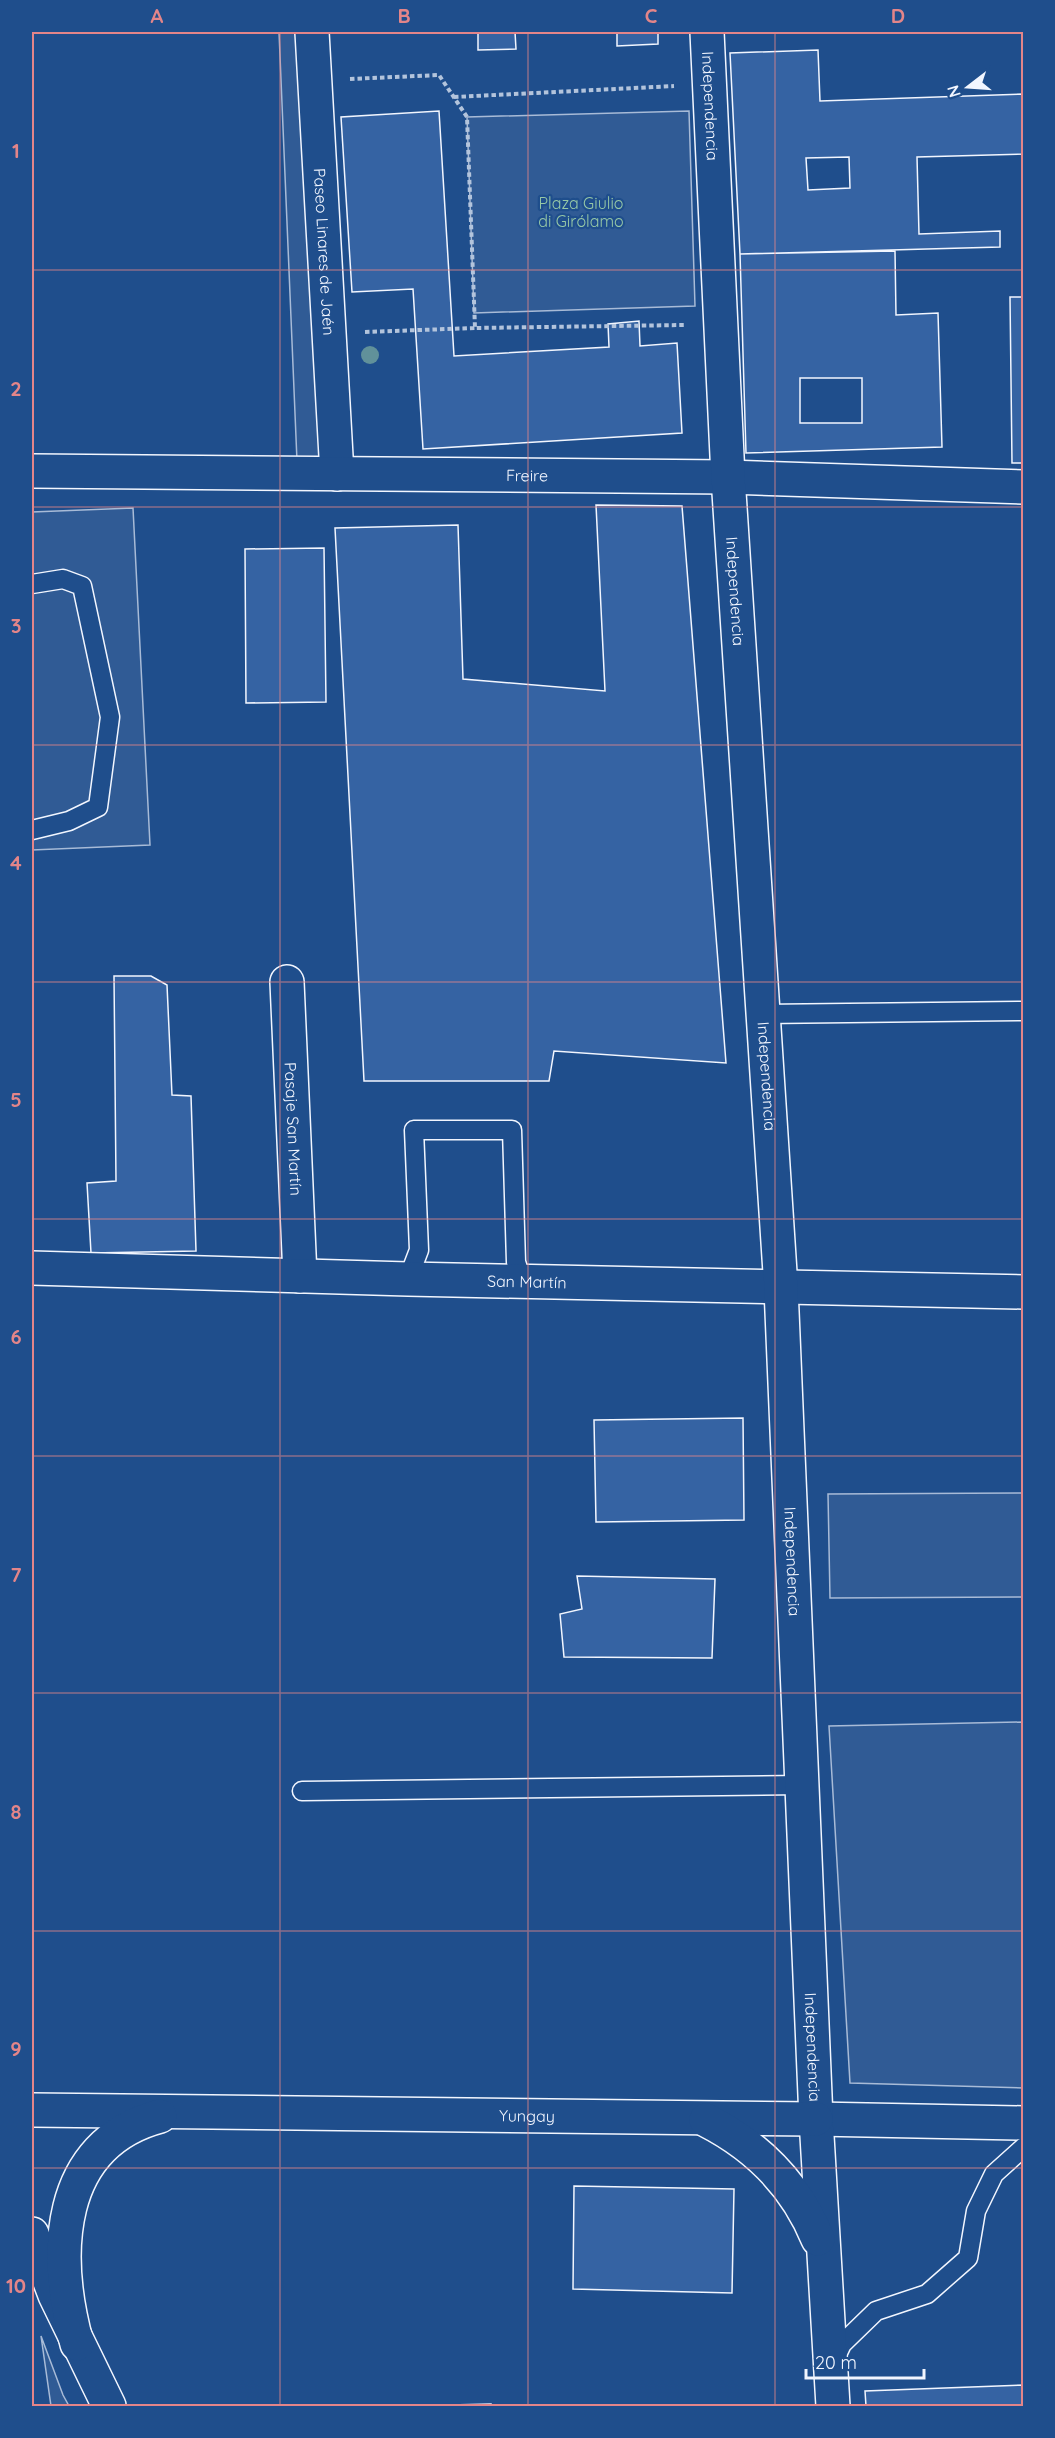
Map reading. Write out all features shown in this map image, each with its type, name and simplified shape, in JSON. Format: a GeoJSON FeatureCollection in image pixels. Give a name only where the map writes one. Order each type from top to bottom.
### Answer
{"type":"FeatureCollection","features":[{"type":"Feature","properties":{"kind":"main road","name":"Paseo Linares de Jaén"},"geometry":{"type":"LineString","coordinates":[[312,32],[336,474]]}},
{"type":"Feature","properties":{"kind":"main road","name":"Independencia"},"geometry":{"type":"LineString","coordinates":[[707,32],[728,477],[781,1288],[816,2119],[833,2406]]}},
{"type":"Feature","properties":{"kind":"main road","name":"Freire"},"geometry":{"type":"LineString","coordinates":[[32,471],[728,477],[1023,487]]}},
{"type":"Feature","properties":{"kind":"main road","name":"Pasaje San Martín"},"geometry":{"type":"LineString","coordinates":[[287,982],[300,1276]]}},
{"type":"Feature","properties":{"kind":"main road","name":"San Martín"},"geometry":{"type":"LineString","coordinates":[[32,1268],[408,1279],[1023,1292]]}},
{"type":"Feature","properties":{"kind":"main road","name":"Yungay"},"geometry":{"type":"LineString","coordinates":[[32,2110],[1023,2123]]}},
{"type":"Feature","properties":{"kind":"main road"},"geometry":{"type":"LineString","coordinates":[[77,2344],[67,2301],[64,2245],[73,2194],[82,2170],[98,2150],[120,2132],[149,2119],[176,2111]]}},
{"type":"Feature","properties":{"kind":"main road"},"geometry":{"type":"LineString","coordinates":[[703,2118],[728,2131],[770,2165],[793,2192],[811,2222],[824,2254]]}},
{"type":"Feature","properties":{"kind":"main road"},"geometry":{"type":"LineString","coordinates":[[32,2234],[77,2344],[109,2406]]}},
{"type":"Feature","properties":{"kind":"lane"},"geometry":{"type":"LineString","coordinates":[[32,584],[63,579],[82,586],[110,717],[98,807],[69,821],[32,830]]}},
{"type":"Feature","properties":{"kind":"lane"},"geometry":{"type":"LineString","coordinates":[[763,1014],[1023,1011]]}},
{"type":"Feature","properties":{"kind":"lane"},"geometry":{"type":"LineString","coordinates":[[408,1279],[419,1250],[414,1130],[513,1130],[516,1262],[522,1280]]}},
{"type":"Feature","properties":{"kind":"lane"},"geometry":{"type":"LineString","coordinates":[[302,1791],[802,1785]]}},
{"type":"Feature","properties":{"kind":"lane"},"geometry":{"type":"LineString","coordinates":[[831,2368],[842,2344],[876,2311],[927,2294],[968,2258],[976,2211],[994,2174],[1023,2147]]}},
{"type":"Feature","properties":{"kind":"path"},"geometry":{"type":"LineString","coordinates":[[315,81],[438,75],[467,117],[475,328]]}},
{"type":"Feature","properties":{"kind":"path"},"geometry":{"type":"LineString","coordinates":[[453,97],[710,84]]}},
{"type":"Feature","properties":{"kind":"path"},"geometry":{"type":"LineString","coordinates":[[329,333],[721,324]]}},
{"type":"Feature","properties":{"kind":"shaded area"},"geometry":{"type":"Polygon","coordinates":[[[279,32],[303,32],[326,461],[297,461],[279,32]]]}},
{"type":"Feature","properties":{"kind":"shaded area","name":"Plaza Giulio di Girólamo"},"geometry":{"type":"Polygon","coordinates":[[[689,111],[695,306],[474,313],[467,117],[689,111]]]}},
{"type":"Feature","properties":{"kind":"shaded area"},"geometry":{"type":"Polygon","coordinates":[[[133,508],[150,845],[32,850],[32,512],[133,508]]]}},
{"type":"Feature","properties":{"kind":"shaded area"},"geometry":{"type":"Polygon","coordinates":[[[1023,1493],[1023,1597],[830,1598],[828,1494],[1023,1493]]]}},
{"type":"Feature","properties":{"kind":"shaded area"},"geometry":{"type":"Polygon","coordinates":[[[1023,1722],[1023,2088],[850,2083],[829,1726],[1023,1722]]]}},
{"type":"Feature","properties":{"kind":"shaded area"},"geometry":{"type":"Polygon","coordinates":[[[41,2336],[63,2395],[69,2406],[51,2406],[41,2336]]]}},
{"type":"Feature","properties":{"kind":"building"},"geometry":{"type":"Polygon","coordinates":[[[478,32],[515,32],[516,49],[478,50],[478,32]]]}},
{"type":"Feature","properties":{"kind":"building"},"geometry":{"type":"Polygon","coordinates":[[[617,32],[658,32],[658,44],[617,46],[617,32]]]}},
{"type":"Feature","properties":{"kind":"building"},"geometry":{"type":"Polygon","coordinates":[[[818,50],[820,101],[1022,94],[1024,154],[917,157],[919,234],[1000,231],[1000,247],[740,254],[730,53],[818,50]],[[849,157],[806,158],[808,190],[850,188],[849,157]]]}},
{"type":"Feature","properties":{"kind":"building"},"geometry":{"type":"Polygon","coordinates":[[[439,111],[454,356],[609,347],[608,324],[639,321],[640,346],[677,343],[682,433],[423,449],[413,289],[352,292],[341,117],[439,111]]]}},
{"type":"Feature","properties":{"kind":"building"},"geometry":{"type":"Polygon","coordinates":[[[895,251],[896,315],[938,313],[942,447],[746,453],[740,254],[895,251]],[[800,378],[800,423],[862,423],[862,378],[800,378]]]}},
{"type":"Feature","properties":{"kind":"building"},"geometry":{"type":"Polygon","coordinates":[[[1010,297],[1024,297],[1024,463],[1012,463],[1010,297]]]}},
{"type":"Feature","properties":{"kind":"building"},"geometry":{"type":"Polygon","coordinates":[[[596,505],[682,506],[726,1063],[554,1051],[549,1081],[364,1081],[335,528],[458,525],[463,679],[605,691],[596,505]]]}},
{"type":"Feature","properties":{"kind":"building"},"geometry":{"type":"Polygon","coordinates":[[[324,548],[326,702],[246,703],[245,549],[324,548]]]}},
{"type":"Feature","properties":{"kind":"building"},"geometry":{"type":"Polygon","coordinates":[[[114,976],[151,976],[167,985],[172,1095],[191,1096],[196,1251],[91,1253],[87,1183],[116,1181],[114,976]]]}},
{"type":"Feature","properties":{"kind":"building"},"geometry":{"type":"Polygon","coordinates":[[[743,1418],[744,1520],[596,1522],[594,1420],[743,1418]]]}},
{"type":"Feature","properties":{"kind":"building"},"geometry":{"type":"Polygon","coordinates":[[[577,1576],[715,1579],[712,1658],[564,1657],[560,1614],[582,1609],[577,1576]]]}},
{"type":"Feature","properties":{"kind":"building"},"geometry":{"type":"Polygon","coordinates":[[[574,2186],[734,2189],[732,2293],[573,2289],[574,2186]]]}},
{"type":"Feature","properties":{"kind":"building"},"geometry":{"type":"Polygon","coordinates":[[[1024,2385],[1024,2406],[866,2406],[865,2391],[1024,2385]]]}},
{"type":"Feature","properties":{"kind":"building"},"geometry":{"type":"Polygon","coordinates":[[[491,2404],[491,2406],[406,2406],[491,2404]]]}}]}
